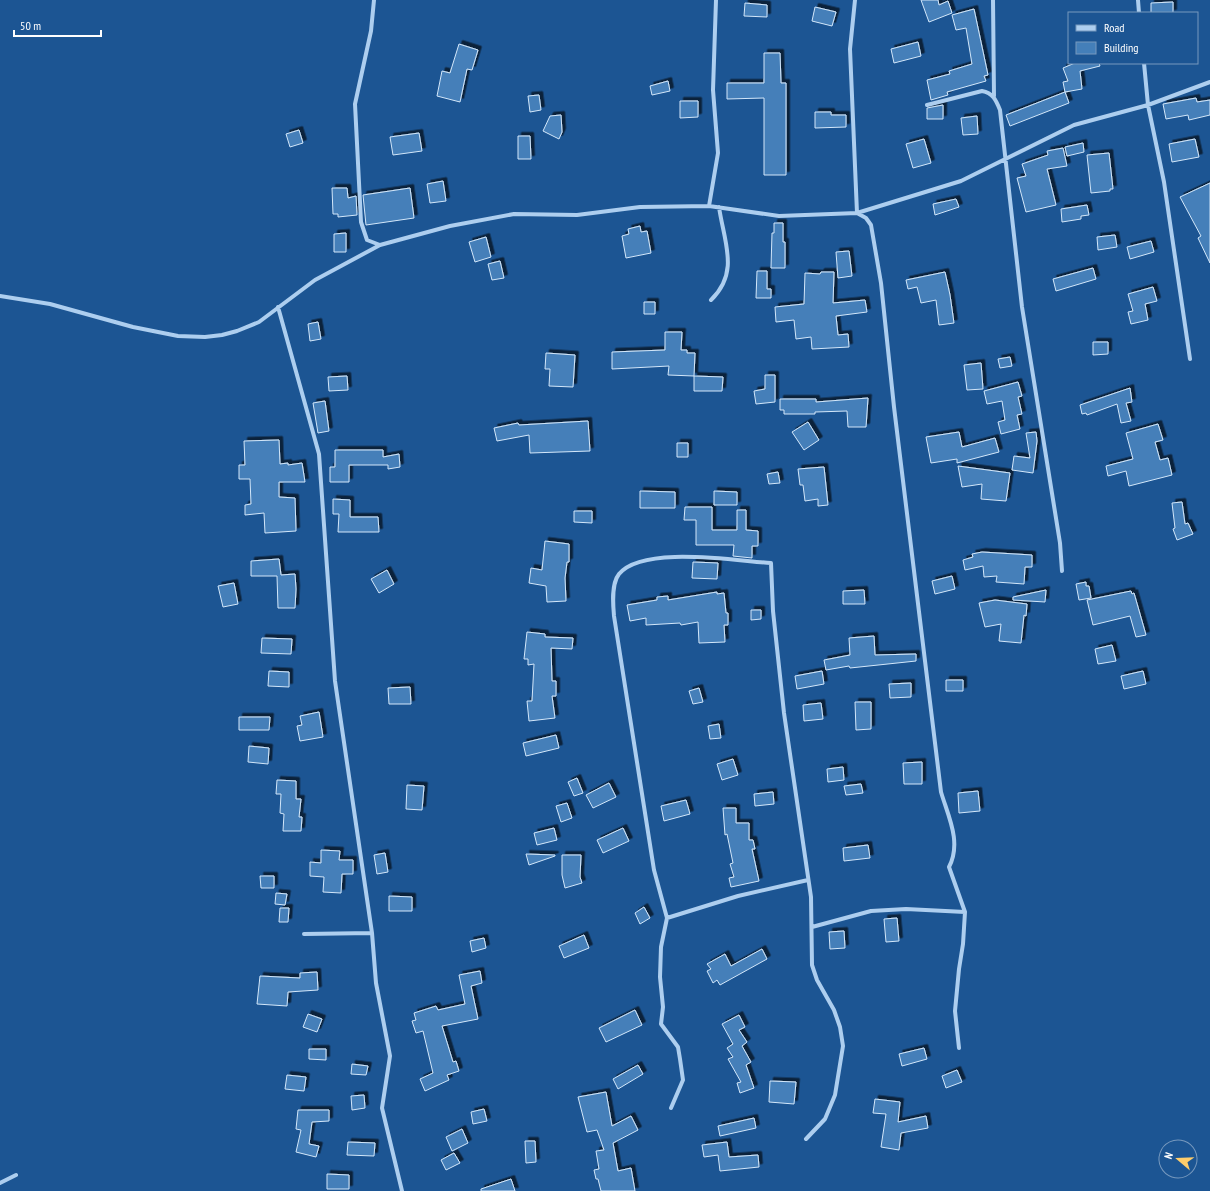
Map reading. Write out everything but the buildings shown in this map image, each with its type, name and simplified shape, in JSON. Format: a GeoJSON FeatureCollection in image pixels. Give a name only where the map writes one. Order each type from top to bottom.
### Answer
{"type":"FeatureCollection","features":[{"type":"Feature","properties":{"kind":"street"},"geometry":{"type":"LineString","coordinates":[[374,0],[371,31],[355,104],[361,222],[367,240],[380,245]]}},
{"type":"Feature","properties":{"kind":"street"},"geometry":{"type":"LineString","coordinates":[[709,206],[718,153],[713,102],[716,0]]}},
{"type":"Feature","properties":{"kind":"street"},"geometry":{"type":"LineString","coordinates":[[855,0],[850,49],[856,213]]}},
{"type":"Feature","properties":{"kind":"street"},"geometry":{"type":"LineString","coordinates":[[993,0],[994,97]]}},
{"type":"Feature","properties":{"kind":"street"},"geometry":{"type":"LineString","coordinates":[[1138,0],[1139,12]]}},
{"type":"Feature","properties":{"kind":"street"},"geometry":{"type":"LineString","coordinates":[[1144,64],[1148,105],[1164,182],[1190,359]]}},
{"type":"Feature","properties":{"kind":"street"},"geometry":{"type":"LineString","coordinates":[[0,296],[50,304],[133,327],[178,336],[205,337],[237,331],[259,322],[315,280],[380,245],[450,226],[514,214],[577,215],[640,207],[709,206],[779,216],[856,213],[961,181],[1074,125],[1148,105],[1210,82]]}},
{"type":"Feature","properties":{"kind":"street"},"geometry":{"type":"LineString","coordinates":[[927,105],[982,91],[989,92],[994,97],[1000,110],[1022,307],[1060,542],[1062,571]]}},
{"type":"Feature","properties":{"kind":"street"},"geometry":{"type":"LineString","coordinates":[[711,300],[721,290],[727,276],[729,261],[719,207]]}},
{"type":"Feature","properties":{"kind":"street"},"geometry":{"type":"LineString","coordinates":[[856,213],[866,218],[870,225],[881,283],[894,407],[941,792],[955,837],[954,858],[949,866],[965,912],[963,944],[957,984],[955,1011],[959,1048]]}},
{"type":"Feature","properties":{"kind":"street"},"geometry":{"type":"LineString","coordinates":[[278,308],[319,454],[336,681],[372,933],[376,983],[390,1056],[382,1108],[402,1191]]}},
{"type":"Feature","properties":{"kind":"street"},"geometry":{"type":"LineString","coordinates":[[671,1108],[683,1080],[678,1047],[661,1024],[663,1007],[660,977],[661,947],[667,918],[654,870],[612,595],[618,575],[632,564],[655,557],[685,557],[772,563],[773,610],[784,713],[811,897],[812,965],[817,980],[834,1010],[840,1026],[843,1046],[835,1095],[825,1119],[806,1139]]}},
{"type":"Feature","properties":{"kind":"street"},"geometry":{"type":"LineString","coordinates":[[667,918],[738,896],[808,880]]}},
{"type":"Feature","properties":{"kind":"street"},"geometry":{"type":"LineString","coordinates":[[812,927],[871,911],[906,910],[965,912]]}},
{"type":"Feature","properties":{"kind":"street"},"geometry":{"type":"LineString","coordinates":[[304,934],[372,933]]}},
{"type":"Feature","properties":{"kind":"street"},"geometry":{"type":"LineString","coordinates":[[0,1183],[16,1175]]}}]}
